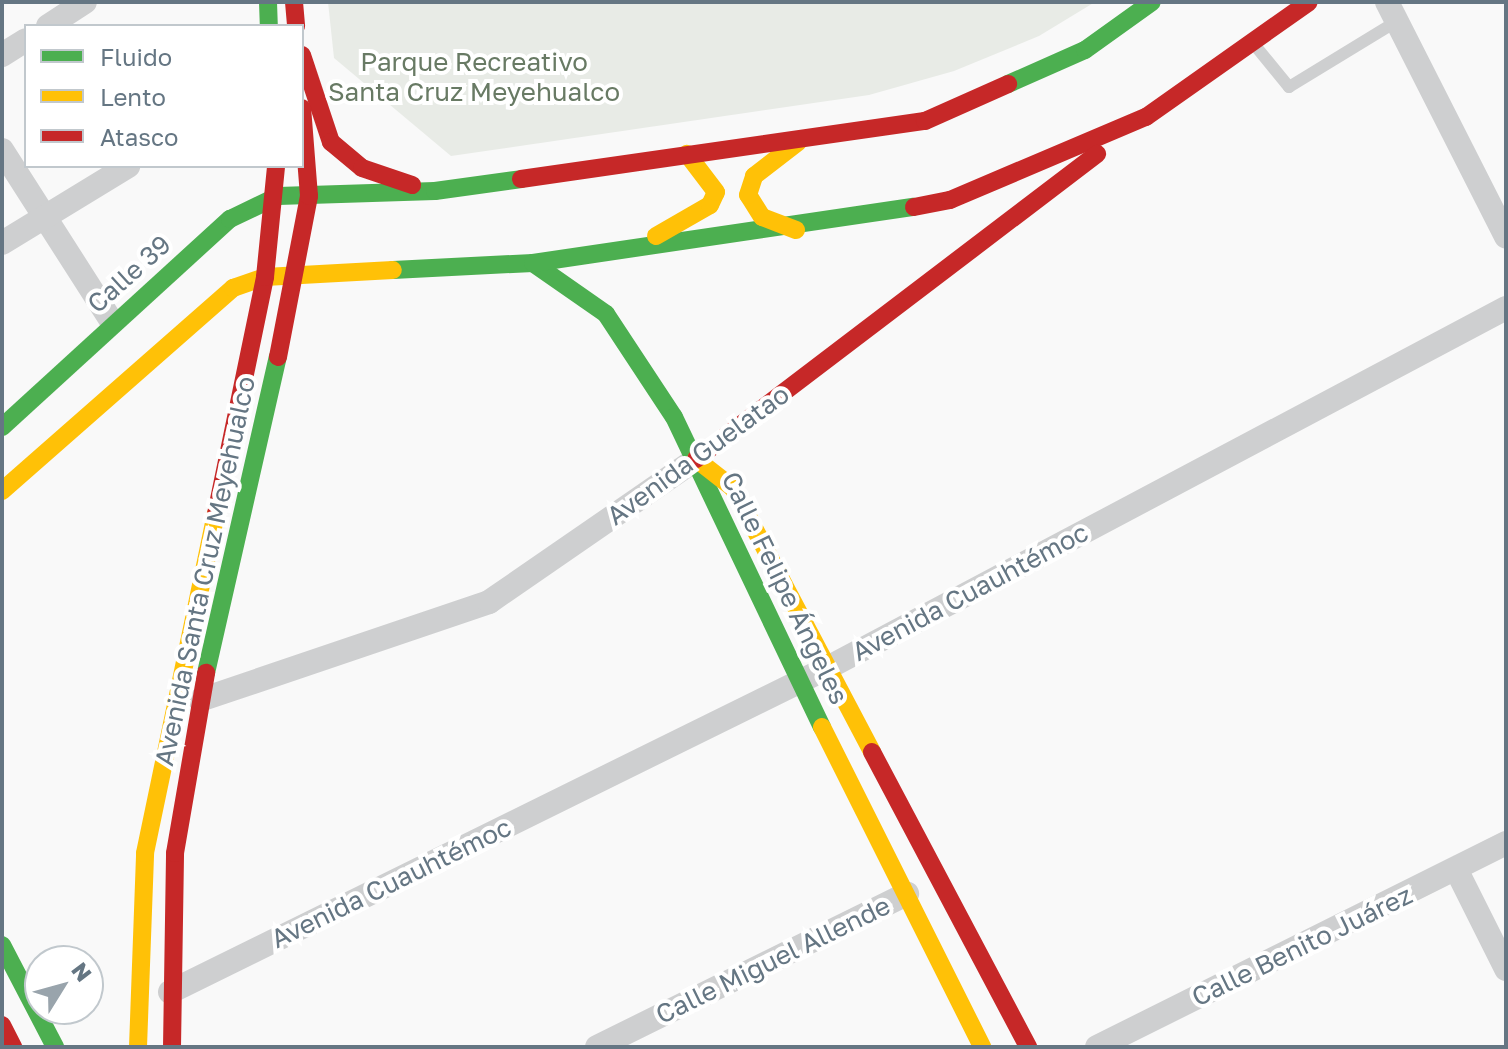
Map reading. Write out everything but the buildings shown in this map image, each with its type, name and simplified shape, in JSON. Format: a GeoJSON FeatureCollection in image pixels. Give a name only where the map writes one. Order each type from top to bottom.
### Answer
{"type":"FeatureCollection","features":[{"type":"Feature","properties":{"kind":"street"},"geometry":{"type":"LineString","coordinates":[[51,24],[85,2]]}},
{"type":"Feature","properties":{"kind":"street"},"geometry":{"type":"LineString","coordinates":[[268,2],[269,24]]}},
{"type":"Feature","properties":{"kind":"street"},"geometry":{"type":"LineString","coordinates":[[294,2],[296,24]]}},
{"type":"Feature","properties":{"kind":"street"},"geometry":{"type":"LineString","coordinates":[[309,196],[435,191],[925,121],[995,95],[1085,50],[1152,2]]}},
{"type":"Feature","properties":{"kind":"street","name":"Avenida Guelatao"},"geometry":{"type":"LineString","coordinates":[[200,700],[489,602],[696,459],[1146,117],[1309,2]]}},
{"type":"Feature","properties":{"kind":"street"},"geometry":{"type":"LineString","coordinates":[[1392,11],[1506,237]]}},
{"type":"Feature","properties":{"kind":"street"},"geometry":{"type":"LineString","coordinates":[[2,55],[24,41]]}},
{"type":"Feature","properties":{"kind":"street"},"geometry":{"type":"LineString","coordinates":[[304,62],[321,124],[346,157],[435,191]]}},
{"type":"Feature","properties":{"kind":"street","name":"Avenida Guelatao"},"geometry":{"type":"LineString","coordinates":[[296,277],[533,263],[637,245],[796,230],[950,200],[1146,117]]}},
{"type":"Feature","properties":{"kind":"street","name":"Avenida Santa Cruz Meyehualco"},"geometry":{"type":"LineString","coordinates":[[172,1047],[170,992],[175,853],[200,700],[296,277],[309,196],[304,133]]}},
{"type":"Feature","properties":{"kind":"street"},"geometry":{"type":"LineString","coordinates":[[796,230],[762,217],[748,195],[754,176],[801,140]]}},
{"type":"Feature","properties":{"kind":"street"},"geometry":{"type":"LineString","coordinates":[[2,150],[112,322]]}},
{"type":"Feature","properties":{"kind":"street"},"geometry":{"type":"LineString","coordinates":[[637,245],[710,205],[713,178],[687,154]]}},
{"type":"Feature","properties":{"kind":"street"},"geometry":{"type":"LineString","coordinates":[[2,243],[125,168]]}},
{"type":"Feature","properties":{"kind":"street","name":"Avenida Santa Cruz Meyehualco"},"geometry":{"type":"LineString","coordinates":[[138,1047],[145,853],[265,277],[278,196],[276,168]]}},
{"type":"Feature","properties":{"kind":"street","name":"Calle 39"},"geometry":{"type":"LineString","coordinates":[[2,427],[112,322],[230,219],[278,196],[309,196]]}},
{"type":"Feature","properties":{"kind":"street"},"geometry":{"type":"LineString","coordinates":[[533,263],[606,314],[696,459]]}},
{"type":"Feature","properties":{"kind":"street"},"geometry":{"type":"LineString","coordinates":[[2,491],[204,310],[265,277],[296,277]]}},
{"type":"Feature","properties":{"kind":"street","name":"Avenida Cuauhtémoc"},"geometry":{"type":"LineString","coordinates":[[170,992],[802,681],[1506,308]]}},
{"type":"Feature","properties":{"kind":"street","name":"Calle Felipe Ángeles"},"geometry":{"type":"LineString","coordinates":[[696,459],[733,488],[833,665],[1028,1047]]}},
{"type":"Feature","properties":{"kind":"street","name":"Calle Felipe Ángeles"},"geometry":{"type":"LineString","coordinates":[[696,459],[709,502],[802,681],[982,1047]]}},
{"type":"Feature","properties":{"kind":"street","name":"Calle Benito Juárez"},"geometry":{"type":"LineString","coordinates":[[1097,1047],[1506,843]]}},
{"type":"Feature","properties":{"kind":"street"},"geometry":{"type":"LineString","coordinates":[[1456,869],[1506,969]]}},
{"type":"Feature","properties":{"kind":"street","name":"Calle Miguel Allende"},"geometry":{"type":"LineString","coordinates":[[597,1047],[907,894]]}},
{"type":"Feature","properties":{"kind":"street"},"geometry":{"type":"LineString","coordinates":[[2,945],[55,1047]]}},
{"type":"Feature","properties":{"kind":"street"},"geometry":{"type":"LineString","coordinates":[[2,1025],[13,1047]]}},
{"type":"Feature","properties":{"kind":"lane"},"geometry":{"type":"LineString","coordinates":[[1253,43],[1289,87],[1392,11]]}},
{"type":"Feature","properties":{"kind":"green space","name":"Parque Recreativo Santa Cruz Meyehualco"},"geometry":{"type":"Polygon","coordinates":[[[328,2],[1095,2],[1039,36],[954,71],[869,95],[451,156],[334,58],[328,2]]]}},
{"type":"Feature","properties":{"kind":"traffic: fast"},"geometry":{"type":"LineString","coordinates":[[268,2],[269,24]]}},
{"type":"Feature","properties":{"kind":"traffic: fast"},"geometry":{"type":"LineString","coordinates":[[1008,84],[1085,50],[1152,2]]}},
{"type":"Feature","properties":{"kind":"traffic: fast"},"geometry":{"type":"LineString","coordinates":[[2,427],[230,219],[278,196],[435,191],[521,179]]}},
{"type":"Feature","properties":{"kind":"traffic: fast"},"geometry":{"type":"LineString","coordinates":[[393,270],[533,263],[914,207]]}},
{"type":"Feature","properties":{"kind":"traffic: fast"},"geometry":{"type":"LineString","coordinates":[[533,263],[606,314],[674,417],[822,727]]}},
{"type":"Feature","properties":{"kind":"traffic: fast"},"geometry":{"type":"LineString","coordinates":[[206,673],[278,357]]}},
{"type":"Feature","properties":{"kind":"traffic: fast"},"geometry":{"type":"LineString","coordinates":[[2,945],[55,1047]]}},
{"type":"Feature","properties":{"kind":"traffic: slow"},"geometry":{"type":"LineString","coordinates":[[796,230],[762,217],[748,195],[754,176],[798,142]]}},
{"type":"Feature","properties":{"kind":"traffic: slow"},"geometry":{"type":"LineString","coordinates":[[656,236],[710,205],[716,192],[687,154]]}},
{"type":"Feature","properties":{"kind":"traffic: slow"},"geometry":{"type":"LineString","coordinates":[[2,491],[233,288],[265,277],[393,270]]}},
{"type":"Feature","properties":{"kind":"traffic: slow"},"geometry":{"type":"LineString","coordinates":[[696,459],[733,488],[872,752]]}},
{"type":"Feature","properties":{"kind":"traffic: slow"},"geometry":{"type":"LineString","coordinates":[[138,1047],[145,853],[216,514]]}},
{"type":"Feature","properties":{"kind":"traffic: slow"},"geometry":{"type":"LineString","coordinates":[[822,727],[982,1047]]}},
{"type":"Feature","properties":{"kind":"traffic: jam"},"geometry":{"type":"LineString","coordinates":[[294,2],[296,24]]}},
{"type":"Feature","properties":{"kind":"traffic: jam"},"geometry":{"type":"LineString","coordinates":[[914,207],[950,200],[1146,117],[1309,2]]}},
{"type":"Feature","properties":{"kind":"traffic: jam"},"geometry":{"type":"LineString","coordinates":[[304,61],[331,142],[362,168],[412,185]]}},
{"type":"Feature","properties":{"kind":"traffic: jam"},"geometry":{"type":"LineString","coordinates":[[521,179],[925,121],[1008,84]]}},
{"type":"Feature","properties":{"kind":"traffic: jam"},"geometry":{"type":"LineString","coordinates":[[278,357],[309,196],[304,133]]}},
{"type":"Feature","properties":{"kind":"traffic: jam"},"geometry":{"type":"LineString","coordinates":[[696,459],[1097,154]]}},
{"type":"Feature","properties":{"kind":"traffic: jam"},"geometry":{"type":"LineString","coordinates":[[216,514],[265,277],[276,168]]}},
{"type":"Feature","properties":{"kind":"traffic: jam"},"geometry":{"type":"LineString","coordinates":[[172,1047],[175,853],[206,673]]}},
{"type":"Feature","properties":{"kind":"traffic: jam"},"geometry":{"type":"LineString","coordinates":[[872,752],[1028,1047]]}},
{"type":"Feature","properties":{"kind":"traffic: jam"},"geometry":{"type":"LineString","coordinates":[[2,1025],[13,1047]]}}]}
